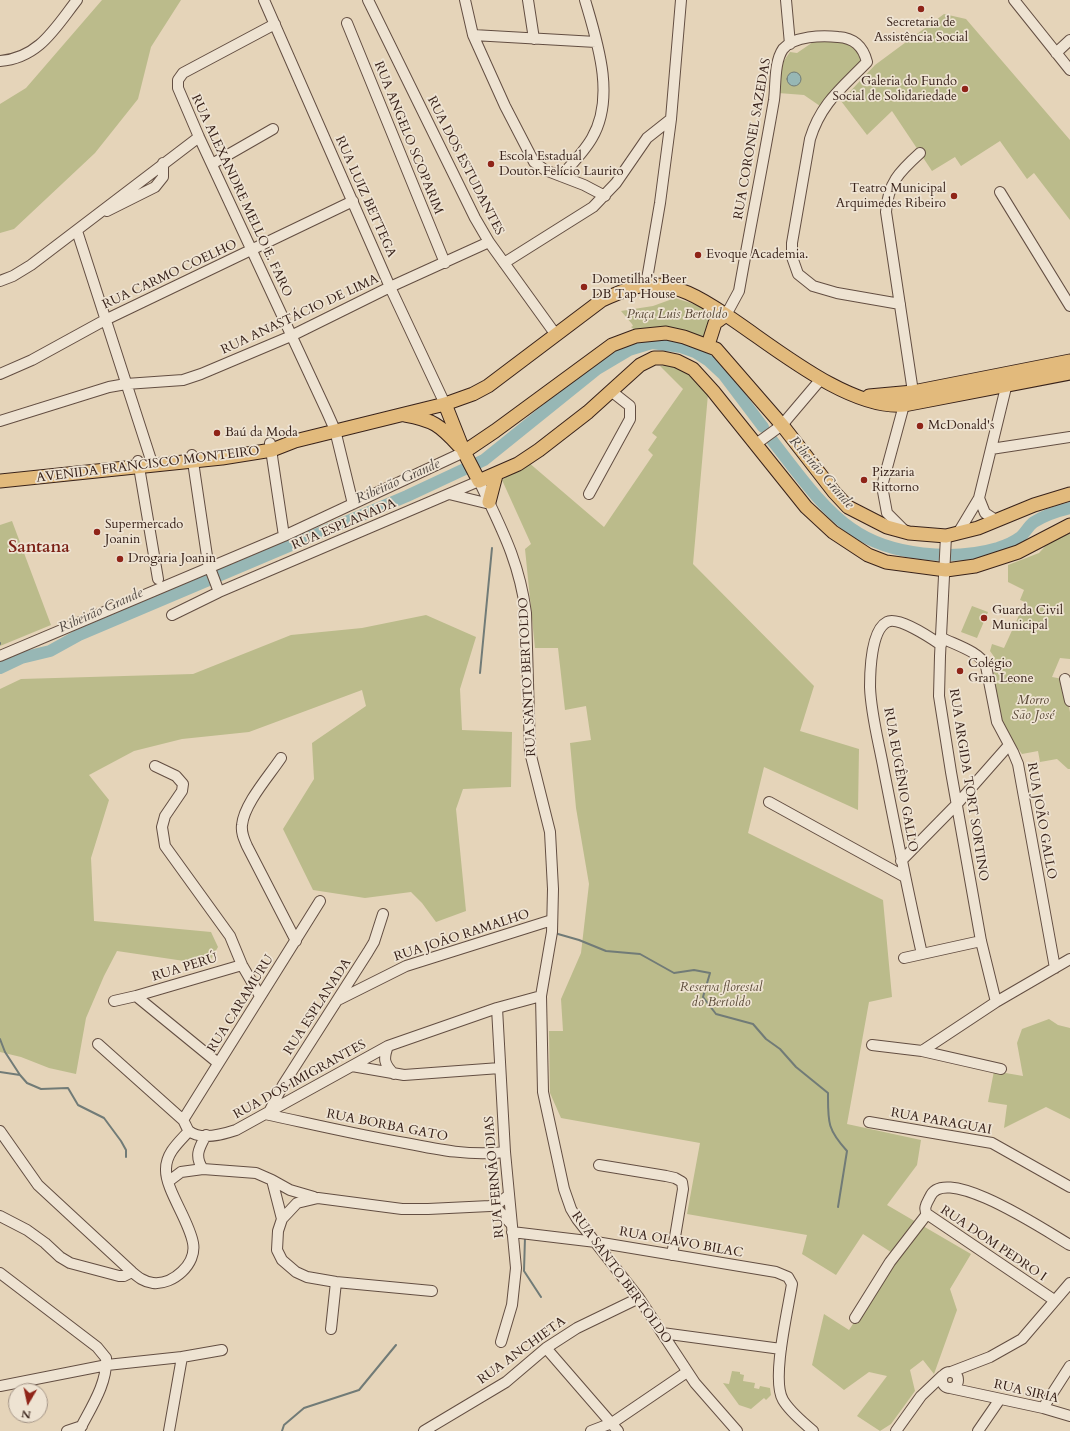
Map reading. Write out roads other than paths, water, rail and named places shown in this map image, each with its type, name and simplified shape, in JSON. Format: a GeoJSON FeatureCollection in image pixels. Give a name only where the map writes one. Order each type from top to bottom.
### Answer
{"type":"FeatureCollection","features":[{"type":"Feature","properties":{"kind":"main road","name":"AVENIDA FRANCISCO MONTEIRO"},"geometry":{"type":"LineString","coordinates":[[1,476],[152,463],[271,447],[334,430],[445,404],[473,394],[488,386],[602,300],[623,290],[646,285],[662,286],[690,293],[726,315],[821,379],[856,396],[884,405],[904,405],[1008,379],[1070,361]]}},
{"type":"Feature","properties":{"kind":"main road"},"geometry":{"type":"LineString","coordinates":[[708,345],[715,323],[726,315]]}},
{"type":"Feature","properties":{"kind":"main road"},"geometry":{"type":"LineString","coordinates":[[466,455],[490,435],[612,344],[636,336],[657,333],[674,334],[716,349],[782,425],[834,492],[848,507],[887,527],[909,533],[950,538],[997,521],[1034,505],[1070,494]]}},
{"type":"Feature","properties":{"kind":"main road"},"geometry":{"type":"LineString","coordinates":[[445,404],[466,455],[477,476],[496,475],[539,450],[646,360],[663,358],[677,361],[693,369],[756,444],[806,507],[832,532],[868,555],[886,562],[975,566],[996,561],[1018,552],[1070,525]]}},
{"type":"Feature","properties":{"kind":"main road","name":"AVENIDA FRANCISCO MONTEIRO"},"geometry":{"type":"LineString","coordinates":[[856,396],[882,396],[1008,379],[1070,373]]}},
{"type":"Feature","properties":{"kind":"main road"},"geometry":{"type":"LineString","coordinates":[[400,414],[419,418],[439,425],[466,455]]}},
{"type":"Feature","properties":{"kind":"main road"},"geometry":{"type":"LineString","coordinates":[[489,503],[496,475]]}},
{"type":"Feature","properties":{"kind":"street"},"geometry":{"type":"LineString","coordinates":[[0,61],[19,58],[31,52],[45,39],[78,0]]}},
{"type":"Feature","properties":{"kind":"street","name":"RUA LUIZ BETTEGA"},"geometry":{"type":"LineString","coordinates":[[264,0],[390,287],[445,404]]}},
{"type":"Feature","properties":{"kind":"street","name":"RUA DOS ESTUDANTES"},"geometry":{"type":"LineString","coordinates":[[368,0],[488,242],[556,334]]}},
{"type":"Feature","properties":{"kind":"street"},"geometry":{"type":"LineString","coordinates":[[465,0],[472,35],[530,156],[538,166],[605,196]]}},
{"type":"Feature","properties":{"kind":"street"},"geometry":{"type":"LineString","coordinates":[[528,0],[534,39]]}},
{"type":"Feature","properties":{"kind":"street"},"geometry":{"type":"LineString","coordinates":[[561,176],[583,150],[597,127],[603,99],[603,80],[596,42],[585,0]]}},
{"type":"Feature","properties":{"kind":"street"},"geometry":{"type":"LineString","coordinates":[[646,285],[660,203],[671,119],[680,0]]}},
{"type":"Feature","properties":{"kind":"street"},"geometry":{"type":"LineString","coordinates":[[786,0],[790,44],[811,37],[822,36],[848,38],[860,45],[867,62],[827,103],[814,125],[810,139],[792,243],[794,267],[803,279],[813,286],[837,293],[900,304]]}},
{"type":"Feature","properties":{"kind":"street"},"geometry":{"type":"LineString","coordinates":[[1014,0],[1070,70]]}},
{"type":"Feature","properties":{"kind":"street","name":"RUA ANGELO SCOPARIM"},"geometry":{"type":"LineString","coordinates":[[347,23],[445,263]]}},
{"type":"Feature","properties":{"kind":"street","name":"RUA ALEXANDRE MELLO E. FARO"},"geometry":{"type":"LineString","coordinates":[[275,24],[183,73],[178,80],[180,94],[198,137],[212,164],[334,430],[353,504]]}},
{"type":"Feature","properties":{"kind":"street"},"geometry":{"type":"LineString","coordinates":[[472,35],[596,42]]}},
{"type":"Feature","properties":{"kind":"street"},"geometry":{"type":"LineString","coordinates":[[1056,53],[1070,40]]}},
{"type":"Feature","properties":{"kind":"street","name":"RUA CORONEL SAZEDAS"},"geometry":{"type":"LineString","coordinates":[[726,315],[739,291],[774,98],[780,56],[784,48],[790,44]]}},
{"type":"Feature","properties":{"kind":"street"},"geometry":{"type":"LineString","coordinates":[[504,263],[581,216],[605,196],[616,183],[647,138],[671,119]]}},
{"type":"Feature","properties":{"kind":"street"},"geometry":{"type":"LineString","coordinates":[[212,164],[273,129]]}},
{"type":"Feature","properties":{"kind":"street"},"geometry":{"type":"LineString","coordinates":[[0,281],[22,271],[77,231],[198,137]]}},
{"type":"Feature","properties":{"kind":"street"},"geometry":{"type":"LineString","coordinates":[[913,392],[888,227],[887,200],[891,186],[898,174],[920,153]]}},
{"type":"Feature","properties":{"kind":"street"},"geometry":{"type":"LineString","coordinates":[[98,214],[155,187],[163,178],[163,163]]}},
{"type":"Feature","properties":{"kind":"street"},"geometry":{"type":"LineString","coordinates":[[1000,192],[1070,306]]}},
{"type":"Feature","properties":{"kind":"street","name":"RUA CARMO COELHO"},"geometry":{"type":"LineString","coordinates":[[0,374],[32,360],[105,320],[252,251],[353,201]]}},
{"type":"Feature","properties":{"kind":"street"},"geometry":{"type":"LineString","coordinates":[[77,231],[152,463]]}},
{"type":"Feature","properties":{"kind":"street","name":"RUA ANASTÁCIO DE LIMA"},"geometry":{"type":"LineString","coordinates":[[0,421],[126,384],[170,381],[192,377],[291,336],[390,287],[488,242]]}},
{"type":"Feature","properties":{"kind":"street"},"geometry":{"type":"LineString","coordinates":[[756,444],[782,425],[806,399],[821,379]]}},
{"type":"Feature","properties":{"kind":"street"},"geometry":{"type":"LineString","coordinates":[[950,538],[978,498],[992,449],[1008,379]]}},
{"type":"Feature","properties":{"kind":"street"},"geometry":{"type":"LineString","coordinates":[[589,494],[630,419],[630,406],[611,391]]}},
{"type":"Feature","properties":{"kind":"street"},"geometry":{"type":"LineString","coordinates":[[904,405],[882,486],[887,514],[895,523],[909,533]]}},
{"type":"Feature","properties":{"kind":"street"},"geometry":{"type":"LineString","coordinates":[[992,449],[1070,437]]}},
{"type":"Feature","properties":{"kind":"street"},"geometry":{"type":"LineString","coordinates":[[271,447],[284,536]]}},
{"type":"Feature","properties":{"kind":"street"},"geometry":{"type":"LineString","coordinates":[[0,656],[210,571],[353,504],[466,455]]}},
{"type":"Feature","properties":{"kind":"street"},"geometry":{"type":"LineString","coordinates":[[192,458],[210,571],[218,589]]}},
{"type":"Feature","properties":{"kind":"street"},"geometry":{"type":"LineString","coordinates":[[138,464],[158,579]]}},
{"type":"Feature","properties":{"kind":"street","name":"RUA ESPLANADA"},"geometry":{"type":"LineString","coordinates":[[172,615],[218,589],[449,494],[477,476]]}},
{"type":"Feature","properties":{"kind":"street","name":"RUA SANTO BERTOLDO"},"geometry":{"type":"LineString","coordinates":[[477,476],[512,550],[523,590],[526,612],[530,752],[550,832],[553,889],[552,920],[541,996],[543,1092],[564,1189],[571,1209],[584,1229],[596,1242],[639,1298],[687,1372],[737,1431]]}},
{"type":"Feature","properties":{"kind":"street"},"geometry":{"type":"LineString","coordinates":[[449,494],[489,503]]}},
{"type":"Feature","properties":{"kind":"street"},"geometry":{"type":"LineString","coordinates":[[978,498],[981,508],[997,521]]}},
{"type":"Feature","properties":{"kind":"street","name":"RUA ARGIDA TORT SORTINO"},"geometry":{"type":"LineString","coordinates":[[950,538],[946,565],[939,696],[981,941],[996,1002]]}},
{"type":"Feature","properties":{"kind":"street","name":"RUA JOÃO GALLO"},"geometry":{"type":"LineString","coordinates":[[896,621],[925,634],[941,637],[984,661],[988,674],[997,722],[1018,764],[1055,968]]}},
{"type":"Feature","properties":{"kind":"street","name":"RUA EUGÊNIO GALLO"},"geometry":{"type":"LineString","coordinates":[[896,621],[885,622],[873,649],[870,670],[870,689],[901,861],[922,954]]}},
{"type":"Feature","properties":{"kind":"street"},"geometry":{"type":"LineString","coordinates":[[1065,679],[1070,701]]}},
{"type":"Feature","properties":{"kind":"street"},"geometry":{"type":"LineString","coordinates":[[901,861],[957,804],[1009,745]]}},
{"type":"Feature","properties":{"kind":"street"},"geometry":{"type":"LineString","coordinates":[[281,758],[243,817],[241,826],[242,835],[247,846],[296,941]]}},
{"type":"Feature","properties":{"kind":"street"},"geometry":{"type":"LineString","coordinates":[[155,766],[176,776],[183,784],[182,790],[165,816],[162,827],[165,846],[230,936],[242,965],[260,996]]}},
{"type":"Feature","properties":{"kind":"street"},"geometry":{"type":"LineString","coordinates":[[769,802],[905,878]]}},
{"type":"Feature","properties":{"kind":"street","name":"RUA CARAMURU"},"geometry":{"type":"LineString","coordinates":[[183,1120],[320,901]]}},
{"type":"Feature","properties":{"kind":"street","name":"RUA ESPLANADA"},"geometry":{"type":"LineString","coordinates":[[267,1113],[283,1085],[374,942],[383,914]]}},
{"type":"Feature","properties":{"kind":"street","name":"RUA JOÃO RAMALHO"},"geometry":{"type":"LineString","coordinates":[[338,1000],[406,966],[552,920]]}},
{"type":"Feature","properties":{"kind":"street"},"geometry":{"type":"LineString","coordinates":[[904,958],[981,941]]}},
{"type":"Feature","properties":{"kind":"street"},"geometry":{"type":"LineString","coordinates":[[922,1051],[996,1002],[1069,960]]}},
{"type":"Feature","properties":{"kind":"street","name":"RUA PERÚ"},"geometry":{"type":"LineString","coordinates":[[114,1001],[242,965]]}},
{"type":"Feature","properties":{"kind":"street"},"geometry":{"type":"LineString","coordinates":[[136,996],[218,1063]]}},
{"type":"Feature","properties":{"kind":"street","name":"RUA DOS IMIGRANTES"},"geometry":{"type":"LineString","coordinates":[[190,1131],[206,1135],[219,1135],[236,1130],[388,1046],[497,1008],[541,996]]}},
{"type":"Feature","properties":{"kind":"street","name":"RUA FERNÃO DIAS"},"geometry":{"type":"LineString","coordinates":[[497,1008],[505,1152],[516,1268],[514,1288],[505,1333],[501,1342]]}},
{"type":"Feature","properties":{"kind":"street"},"geometry":{"type":"LineString","coordinates":[[0,1131],[38,1185],[141,1280],[152,1283],[162,1283],[168,1281],[182,1271],[192,1255],[194,1246],[192,1235],[168,1181],[166,1173],[166,1160],[174,1148],[190,1131],[183,1120],[98,1044]]}},
{"type":"Feature","properties":{"kind":"street"},"geometry":{"type":"LineString","coordinates":[[872,1045],[922,1051],[1001,1069]]}},
{"type":"Feature","properties":{"kind":"street"},"geometry":{"type":"LineString","coordinates":[[388,1046],[384,1060],[386,1066],[394,1074]]}},
{"type":"Feature","properties":{"kind":"street"},"geometry":{"type":"LineString","coordinates":[[352,1066],[394,1074],[434,1074],[500,1068]]}},
{"type":"Feature","properties":{"kind":"street","name":"RUA BORBA GATO"},"geometry":{"type":"LineString","coordinates":[[267,1113],[376,1138],[456,1152],[485,1154],[505,1152]]}},
{"type":"Feature","properties":{"kind":"street","name":"RUA PARAGUAI"},"geometry":{"type":"LineString","coordinates":[[869,1122],[992,1143],[1070,1187]]}},
{"type":"Feature","properties":{"kind":"street"},"geometry":{"type":"LineString","coordinates":[[203,1169],[198,1162],[197,1156],[198,1148],[206,1135]]}},
{"type":"Feature","properties":{"kind":"street"},"geometry":{"type":"LineString","coordinates":[[599,1165],[666,1176],[675,1178],[682,1182],[683,1189],[672,1255]]}},
{"type":"Feature","properties":{"kind":"street"},"geometry":{"type":"LineString","coordinates":[[168,1181],[181,1172],[203,1169],[256,1173],[290,1190],[318,1198],[402,1209],[494,1206],[509,1195]]}},
{"type":"Feature","properties":{"kind":"street"},"geometry":{"type":"LineString","coordinates":[[272,1180],[282,1219]]}},
{"type":"Feature","properties":{"kind":"street","name":"RUA DOM PEDRO I"},"geometry":{"type":"LineString","coordinates":[[1054,1300],[926,1214],[925,1207],[931,1194],[936,1188],[942,1187],[965,1190],[983,1196],[1070,1245]]}},
{"type":"Feature","properties":{"kind":"street"},"geometry":{"type":"LineString","coordinates":[[318,1198],[297,1203],[282,1219],[276,1241],[277,1250],[282,1260],[296,1272],[307,1277],[336,1282],[432,1291]]}},
{"type":"Feature","properties":{"kind":"street"},"geometry":{"type":"LineString","coordinates":[[494,1206],[512,1228]]}},
{"type":"Feature","properties":{"kind":"street"},"geometry":{"type":"LineString","coordinates":[[855,1318],[890,1262],[926,1214]]}},
{"type":"Feature","properties":{"kind":"street"},"geometry":{"type":"LineString","coordinates":[[0,1217],[27,1230],[45,1243],[60,1257],[70,1263],[120,1276],[124,1276],[132,1272]]}},
{"type":"Feature","properties":{"kind":"street","name":"RUA OLAVO BILAC"},"geometry":{"type":"LineString","coordinates":[[512,1228],[776,1272],[788,1277],[792,1284],[781,1349]]}},
{"type":"Feature","properties":{"kind":"street"},"geometry":{"type":"LineString","coordinates":[[0,1273],[103,1353],[106,1358],[107,1365],[99,1391],[80,1428],[67,1431]]}},
{"type":"Feature","properties":{"kind":"street"},"geometry":{"type":"LineString","coordinates":[[331,1329],[336,1282]]}},
{"type":"Feature","properties":{"kind":"street"},"geometry":{"type":"LineString","coordinates":[[896,1431],[921,1396],[974,1364],[1007,1349],[1022,1339],[1070,1283]]}},
{"type":"Feature","properties":{"kind":"street","name":"RUA ANCHIETA"},"geometry":{"type":"LineString","coordinates":[[424,1431],[506,1382],[546,1348],[577,1328],[639,1298]]}},
{"type":"Feature","properties":{"kind":"street"},"geometry":{"type":"LineString","coordinates":[[662,1333],[781,1349],[778,1383],[782,1399],[813,1431]]}},
{"type":"Feature","properties":{"kind":"street"},"geometry":{"type":"LineString","coordinates":[[546,1348],[615,1427]]}},
{"type":"Feature","properties":{"kind":"street"},"geometry":{"type":"LineString","coordinates":[[0,1386],[107,1365],[182,1357],[222,1350]]}},
{"type":"Feature","properties":{"kind":"street"},"geometry":{"type":"LineString","coordinates":[[169,1431],[182,1357]]}},
{"type":"Feature","properties":{"kind":"street"},"geometry":{"type":"LineString","coordinates":[[1043,1408],[1070,1366]]}},
{"type":"Feature","properties":{"kind":"street"},"geometry":{"type":"LineString","coordinates":[[591,1431],[615,1427],[687,1372]]}},
{"type":"Feature","properties":{"kind":"street"},"geometry":{"type":"LineString","coordinates":[[948,1388],[942,1384],[952,1377]]}},
{"type":"Feature","properties":{"kind":"street"},"geometry":{"type":"LineString","coordinates":[[921,1396],[955,1386],[952,1377]]}},
{"type":"Feature","properties":{"kind":"street","name":"RUA SIRIA"},"geometry":{"type":"LineString","coordinates":[[952,1377],[977,1394]]}},
{"type":"Feature","properties":{"kind":"street","name":"RUA SIRIA"},"geometry":{"type":"LineString","coordinates":[[948,1388],[1043,1408],[1070,1416]]}},
{"type":"Feature","properties":{"kind":"street"},"geometry":{"type":"LineString","coordinates":[[978,1431],[1000,1399]]}},
{"type":"Feature","properties":{"kind":"water"},"geometry":{"type":"Polygon","coordinates":[[[791,72],[797,72],[801,76],[801,82],[797,86],[791,86],[787,82],[787,76],[791,72]]]}},
{"type":"Feature","properties":{"kind":"waterway","name":"Ribeirão Grande"},"geometry":{"type":"LineString","coordinates":[[0,668],[21,658],[50,651],[79,635],[407,496],[484,460],[597,369],[629,350],[652,343],[681,347],[695,352],[709,361],[723,374],[763,427]]}},
{"type":"Feature","properties":{"kind":"waterway","name":"Ribeirão Grande"},"geometry":{"type":"LineString","coordinates":[[771,439],[808,487],[841,520],[867,538],[903,550],[923,554],[942,555],[981,552],[998,548],[1017,539],[1038,520],[1060,510],[1070,508]]}},
{"type":"Feature","properties":{"kind":"waterway"},"geometry":{"type":"LineString","coordinates":[[480,673],[492,548]]}},
{"type":"Feature","properties":{"kind":"waterway","name":"Ribeirão Grande"},"geometry":{"type":"LineString","coordinates":[[11,658],[14,661]]}},
{"type":"Feature","properties":{"kind":"waterway"},"geometry":{"type":"LineString","coordinates":[[558,934],[579,940],[606,951],[640,954],[674,973],[694,970],[710,973],[703,997],[716,1014],[753,1024],[766,1039],[780,1049],[796,1067],[828,1093],[830,1125],[832,1131],[847,1151],[838,1207]]}},
{"type":"Feature","properties":{"kind":"waterway"},"geometry":{"type":"LineString","coordinates":[[0,1039],[5,1052],[20,1075]]}},
{"type":"Feature","properties":{"kind":"waterway"},"geometry":{"type":"LineString","coordinates":[[0,1072],[20,1075],[27,1083],[41,1089],[68,1088],[78,1105],[104,1118],[121,1141],[126,1150],[126,1157]]}},
{"type":"Feature","properties":{"kind":"waterway"},"geometry":{"type":"LineString","coordinates":[[525,1237],[524,1271],[541,1297]]}},
{"type":"Feature","properties":{"kind":"waterway"},"geometry":{"type":"LineString","coordinates":[[282,1431],[284,1425],[304,1408],[359,1390],[396,1345]]}},
{"type":"Feature","properties":{"kind":"place","name":"Secretaria de Assistência Social"},"geometry":{"type":"Point","coordinates":[921,9]}},
{"type":"Feature","properties":{"kind":"place","name":"Galeria do Fundo Social de Solidariedade"},"geometry":{"type":"Point","coordinates":[965,89]}},
{"type":"Feature","properties":{"kind":"place","name":"Escola Estadual Doutor Felício Laurito"},"geometry":{"type":"Point","coordinates":[491,164]}},
{"type":"Feature","properties":{"kind":"place","name":"Teatro Municipal Arquimedes Ribeiro"},"geometry":{"type":"Point","coordinates":[954,196]}},
{"type":"Feature","properties":{"kind":"place","name":"Evoque Academia."},"geometry":{"type":"Point","coordinates":[698,255]}},
{"type":"Feature","properties":{"kind":"place","name":"Dometilha's Beer DB Tap House"},"geometry":{"type":"Point","coordinates":[584,287]}},
{"type":"Feature","properties":{"kind":"place","name":"McDonald's"},"geometry":{"type":"Point","coordinates":[920,426]}},
{"type":"Feature","properties":{"kind":"place","name":"Baú da Moda"},"geometry":{"type":"Point","coordinates":[217,433]}},
{"type":"Feature","properties":{"kind":"place","name":"Pizzaria Rittorno"},"geometry":{"type":"Point","coordinates":[864,480]}},
{"type":"Feature","properties":{"kind":"place","name":"Supermercado Joanin"},"geometry":{"type":"Point","coordinates":[97,532]}},
{"type":"Feature","properties":{"kind":"place","name":"Drogaria Joanin"},"geometry":{"type":"Point","coordinates":[120,559]}},
{"type":"Feature","properties":{"kind":"place","name":"Guarda Civil Municipal"},"geometry":{"type":"Point","coordinates":[984,618]}},
{"type":"Feature","properties":{"kind":"place","name":"Colégio Gran Leone"},"geometry":{"type":"Point","coordinates":[960,671]}},
{"type":"Feature","properties":{"kind":"district","name":"Santana"},"geometry":{"type":"Point","coordinates":[39,548]}},
{"type":"Feature","properties":{"kind":"park label","name":"Praça Luis Bertoldo"},"geometry":{"type":"Point","coordinates":[677,315]}},
{"type":"Feature","properties":{"kind":"park label","name":"Morro São José"},"geometry":{"type":"Point","coordinates":[1033,708]}},
{"type":"Feature","properties":{"kind":"park label","name":"Reserva florestal do Bertoldo"},"geometry":{"type":"Point","coordinates":[721,996]}}]}
